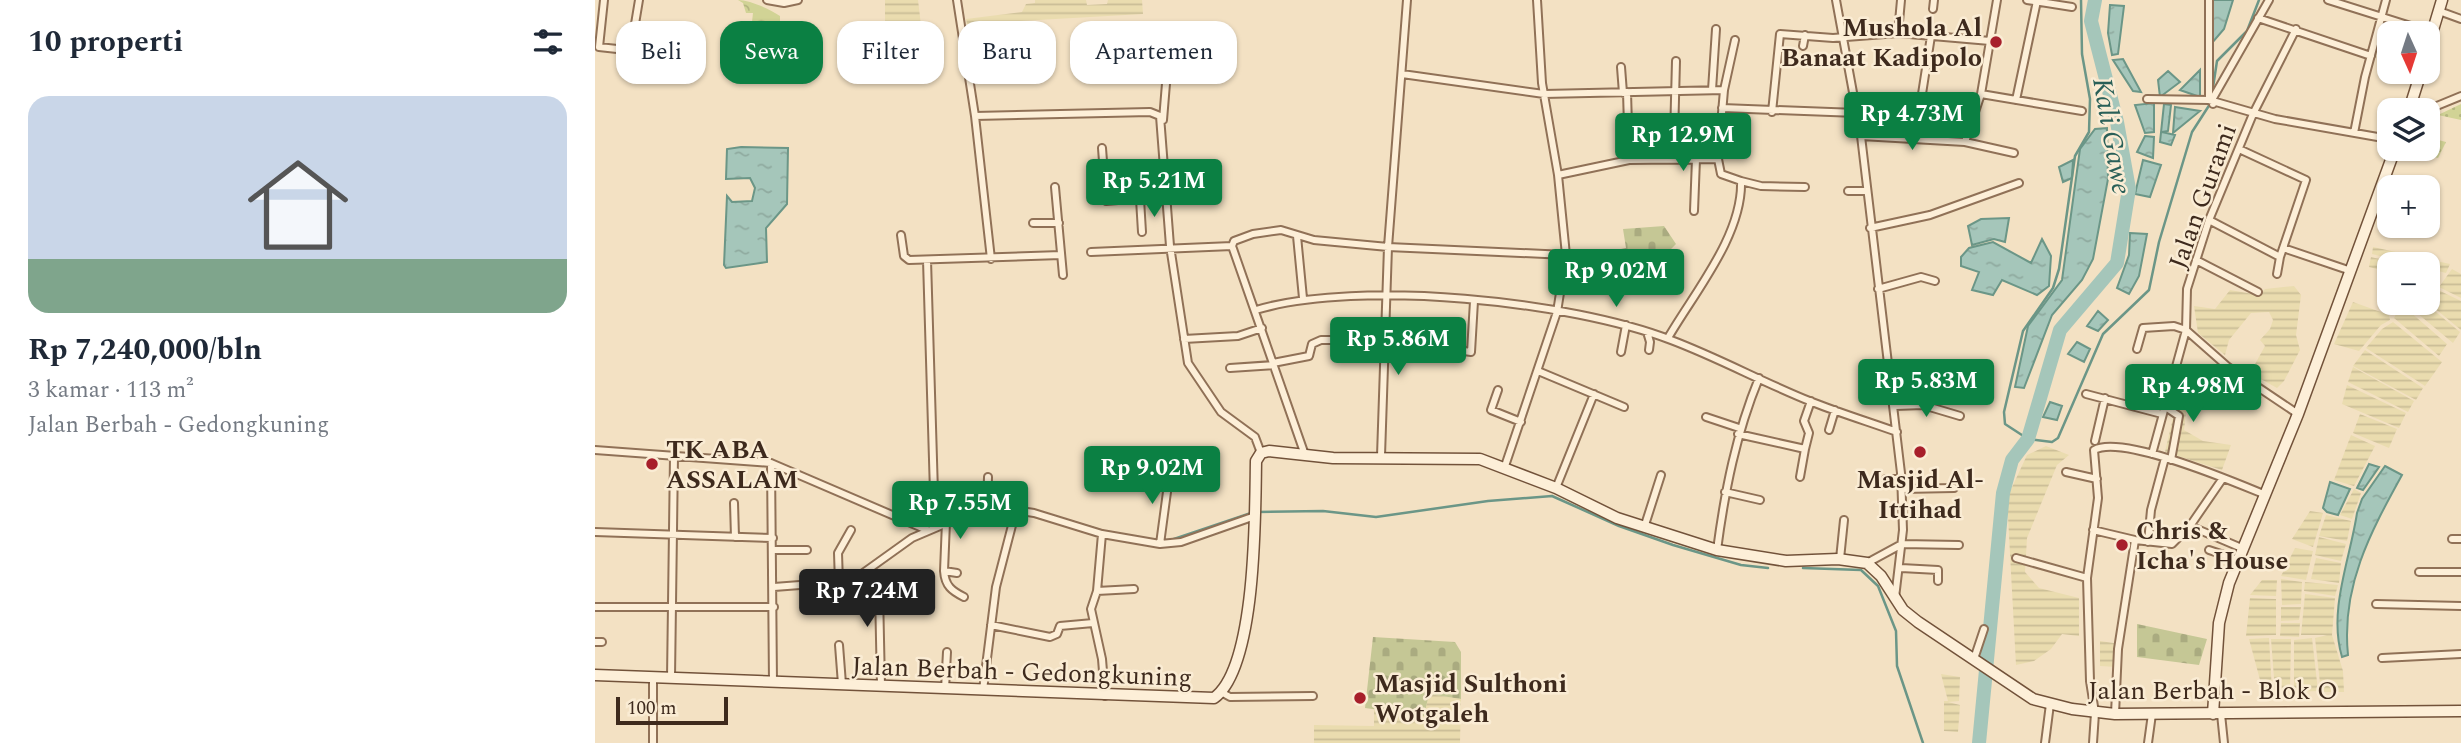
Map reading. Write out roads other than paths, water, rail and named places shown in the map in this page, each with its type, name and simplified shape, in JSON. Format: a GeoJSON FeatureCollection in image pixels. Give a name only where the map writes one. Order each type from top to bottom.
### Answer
{"type":"FeatureCollection","features":[{"type":"Feature","properties":{"kind":"main road"},"geometry":{"type":"LineString","coordinates":[[2436,21],[2442,0]]}},
{"type":"Feature","properties":{"kind":"main road"},"geometry":{"type":"LineString","coordinates":[[2217,714],[2219,624],[2229,583],[2298,414],[2391,161]]}},
{"type":"Feature","properties":{"kind":"main road"},"geometry":{"type":"LineString","coordinates":[[1261,453],[1333,458],[1465,457],[1505,466],[1644,528],[1717,550],[1786,561],[1840,559],[1867,563],[1877,571],[1895,598],[1918,622],[1975,660]]}},
{"type":"Feature","properties":{"kind":"main road","name":"Jalan Berbah - Gedongkuning"},"geometry":{"type":"LineString","coordinates":[[595,675],[1209,699],[1221,692],[1238,654],[1245,628],[1255,513],[1256,461],[1261,453]]}},
{"type":"Feature","properties":{"kind":"main road","name":"Jalan Berbah - Blok O"},"geometry":{"type":"LineString","coordinates":[[1975,660],[2017,689],[2050,704],[2095,713],[2461,711]]}},
{"type":"Feature","properties":{"kind":"street"},"geometry":{"type":"LineString","coordinates":[[604,0],[597,48],[626,50],[631,48],[639,0]]}},
{"type":"Feature","properties":{"kind":"street"},"geometry":{"type":"LineString","coordinates":[[767,0],[798,0]]}},
{"type":"Feature","properties":{"kind":"street"},"geometry":{"type":"LineString","coordinates":[[957,0],[975,116],[991,259]]}},
{"type":"Feature","properties":{"kind":"street"},"geometry":{"type":"LineString","coordinates":[[1381,456],[1388,247],[1407,0]]}},
{"type":"Feature","properties":{"kind":"street"},"geometry":{"type":"LineString","coordinates":[[1505,466],[1557,312],[1566,255],[1558,175],[1544,94],[1537,0]]}},
{"type":"Feature","properties":{"kind":"street"},"geometry":{"type":"LineString","coordinates":[[1836,0],[1861,136],[1870,228],[1895,406],[1902,479],[1901,568],[1895,598]]}},
{"type":"Feature","properties":{"kind":"street"},"geometry":{"type":"LineString","coordinates":[[1898,33],[1901,0]]}},
{"type":"Feature","properties":{"kind":"street"},"geometry":{"type":"LineString","coordinates":[[1933,9],[1934,0]]}},
{"type":"Feature","properties":{"kind":"street"},"geometry":{"type":"LineString","coordinates":[[1965,142],[1981,94],[1997,0]]}},
{"type":"Feature","properties":{"kind":"street"},"geometry":{"type":"LineString","coordinates":[[2027,0],[2072,6]]}},
{"type":"Feature","properties":{"kind":"street"},"geometry":{"type":"LineString","coordinates":[[2209,0],[2211,102]]}},
{"type":"Feature","properties":{"kind":"street"},"geometry":{"type":"LineString","coordinates":[[2211,102],[2269,0]]}},
{"type":"Feature","properties":{"kind":"street"},"geometry":{"type":"LineString","coordinates":[[2328,0],[2391,21]]}},
{"type":"Feature","properties":{"kind":"street"},"geometry":{"type":"LineString","coordinates":[[2354,133],[2386,0]]}},
{"type":"Feature","properties":{"kind":"street"},"geometry":{"type":"LineString","coordinates":[[2016,100],[2036,1]]}},
{"type":"Feature","properties":{"kind":"street"},"geometry":{"type":"LineString","coordinates":[[2439,11],[2461,19]]}},
{"type":"Feature","properties":{"kind":"street"},"geometry":{"type":"LineString","coordinates":[[2258,18],[2371,56]]}},
{"type":"Feature","properties":{"kind":"street"},"geometry":{"type":"LineString","coordinates":[[1711,90],[1716,29]]}},
{"type":"Feature","properties":{"kind":"street","name":"Jalan Gurami"},"geometry":{"type":"LineString","coordinates":[[2152,454],[2186,330],[2187,289],[2209,220],[2253,114],[2296,29]]}},
{"type":"Feature","properties":{"kind":"street"},"geometry":{"type":"LineString","coordinates":[[1772,112],[1777,36],[1784,33],[1843,37],[1898,33],[1990,41]]}},
{"type":"Feature","properties":{"kind":"street"},"geometry":{"type":"LineString","coordinates":[[1803,46],[1804,35]]}},
{"type":"Feature","properties":{"kind":"street"},"geometry":{"type":"LineString","coordinates":[[1915,139],[1931,36]]}},
{"type":"Feature","properties":{"kind":"street"},"geometry":{"type":"LineString","coordinates":[[1735,40],[1722,108],[1719,159],[1721,174],[1761,186],[1805,187]]}},
{"type":"Feature","properties":{"kind":"street"},"geometry":{"type":"LineString","coordinates":[[1629,137],[1674,136],[1676,61]]}},
{"type":"Feature","properties":{"kind":"street"},"geometry":{"type":"LineString","coordinates":[[1621,67],[1629,160]]}},
{"type":"Feature","properties":{"kind":"street"},"geometry":{"type":"LineString","coordinates":[[1402,74],[1544,94],[1724,90]]}},
{"type":"Feature","properties":{"kind":"street"},"geometry":{"type":"LineString","coordinates":[[1166,84],[1163,120],[1166,196],[1170,246],[1188,363],[1227,419],[1255,437],[1261,453]]}},
{"type":"Feature","properties":{"kind":"street"},"geometry":{"type":"LineString","coordinates":[[1981,94],[2082,111]]}},
{"type":"Feature","properties":{"kind":"street"},"geometry":{"type":"LineString","coordinates":[[2440,105],[2461,96]]}},
{"type":"Feature","properties":{"kind":"street"},"geometry":{"type":"LineString","coordinates":[[2147,99],[2211,102],[2253,114],[2377,137]]}},
{"type":"Feature","properties":{"kind":"street"},"geometry":{"type":"LineString","coordinates":[[1722,108],[1772,112],[1857,113]]}},
{"type":"Feature","properties":{"kind":"street"},"geometry":{"type":"LineString","coordinates":[[975,116],[1157,113],[1163,120]]}},
{"type":"Feature","properties":{"kind":"street"},"geometry":{"type":"LineString","coordinates":[[1861,136],[1965,142],[2014,153]]}},
{"type":"Feature","properties":{"kind":"street"},"geometry":{"type":"LineString","coordinates":[[1102,148],[1106,201],[1166,196]]}},
{"type":"Feature","properties":{"kind":"street"},"geometry":{"type":"LineString","coordinates":[[2239,149],[2305,180],[2277,274]]}},
{"type":"Feature","properties":{"kind":"street"},"geometry":{"type":"LineString","coordinates":[[1694,211],[1696,159]]}},
{"type":"Feature","properties":{"kind":"street"},"geometry":{"type":"LineString","coordinates":[[1558,175],[1629,160],[1719,159]]}},
{"type":"Feature","properties":{"kind":"street"},"geometry":{"type":"LineString","coordinates":[[1103,175],[1142,173],[1142,232]]}},
{"type":"Feature","properties":{"kind":"street"},"geometry":{"type":"LineString","coordinates":[[1668,338],[1722,251],[1737,211],[1741,181]]}},
{"type":"Feature","properties":{"kind":"street"},"geometry":{"type":"LineString","coordinates":[[1870,228],[1930,215],[2018,183]]}},
{"type":"Feature","properties":{"kind":"street"},"geometry":{"type":"LineString","coordinates":[[1055,187],[1063,275]]}},
{"type":"Feature","properties":{"kind":"street"},"geometry":{"type":"LineString","coordinates":[[1848,191],[1866,191]]}},
{"type":"Feature","properties":{"kind":"street"},"geometry":{"type":"LineString","coordinates":[[2209,220],[2280,257]]}},
{"type":"Feature","properties":{"kind":"street"},"geometry":{"type":"LineString","coordinates":[[1033,223],[1059,223]]}},
{"type":"Feature","properties":{"kind":"street"},"geometry":{"type":"LineString","coordinates":[[1091,252],[1170,246],[1232,246],[1240,238],[1276,230],[1297,236],[1388,247],[1566,255]]}},
{"type":"Feature","properties":{"kind":"street"},"geometry":{"type":"LineString","coordinates":[[901,235],[904,256],[909,260],[1061,255]]}},
{"type":"Feature","properties":{"kind":"street"},"geometry":{"type":"LineString","coordinates":[[1297,236],[1303,298]]}},
{"type":"Feature","properties":{"kind":"street"},"geometry":{"type":"LineString","coordinates":[[1232,246],[1305,455]]}},
{"type":"Feature","properties":{"kind":"street"},"geometry":{"type":"LineString","coordinates":[[2283,248],[2351,271]]}},
{"type":"Feature","properties":{"kind":"street"},"geometry":{"type":"LineString","coordinates":[[927,260],[935,526]]}},
{"type":"Feature","properties":{"kind":"street"},"geometry":{"type":"LineString","coordinates":[[2196,260],[2258,292]]}},
{"type":"Feature","properties":{"kind":"street"},"geometry":{"type":"LineString","coordinates":[[1878,289],[1921,277],[1935,281]]}},
{"type":"Feature","properties":{"kind":"street"},"geometry":{"type":"LineString","coordinates":[[1256,310],[1303,298],[1387,296],[1473,301],[1557,312],[1626,325],[1668,338],[1811,401],[1897,432]]}},
{"type":"Feature","properties":{"kind":"street"},"geometry":{"type":"LineString","coordinates":[[1230,368],[1273,364],[1309,356],[1315,341],[1385,340],[1471,352],[1473,301]]}},
{"type":"Feature","properties":{"kind":"street"},"geometry":{"type":"LineString","coordinates":[[1621,352],[1626,325]]}},
{"type":"Feature","properties":{"kind":"street"},"geometry":{"type":"LineString","coordinates":[[2137,349],[2143,328],[2174,326],[2186,330],[2228,367],[2298,414]]}},
{"type":"Feature","properties":{"kind":"street"},"geometry":{"type":"LineString","coordinates":[[1184,339],[1238,335],[1262,328]]}},
{"type":"Feature","properties":{"kind":"street"},"geometry":{"type":"LineString","coordinates":[[1647,332],[1649,350]]}},
{"type":"Feature","properties":{"kind":"street"},"geometry":{"type":"LineString","coordinates":[[1538,371],[1624,407]]}},
{"type":"Feature","properties":{"kind":"street"},"geometry":{"type":"LineString","coordinates":[[1717,550],[1725,492],[1739,431],[1759,378]]}},
{"type":"Feature","properties":{"kind":"street"},"geometry":{"type":"LineString","coordinates":[[1498,390],[1491,410],[1521,422]]}},
{"type":"Feature","properties":{"kind":"street"},"geometry":{"type":"LineString","coordinates":[[1556,488],[1594,394]]}},
{"type":"Feature","properties":{"kind":"street"},"geometry":{"type":"LineString","coordinates":[[2086,394],[2174,412],[2180,420],[2151,510],[2148,542]]}},
{"type":"Feature","properties":{"kind":"street"},"geometry":{"type":"LineString","coordinates":[[2095,441],[2105,398]]}},
{"type":"Feature","properties":{"kind":"street"},"geometry":{"type":"LineString","coordinates":[[1800,477],[1809,433],[1804,421],[1811,401]]}},
{"type":"Feature","properties":{"kind":"street"},"geometry":{"type":"LineString","coordinates":[[1895,406],[1923,405],[1960,416]]}},
{"type":"Feature","properties":{"kind":"street"},"geometry":{"type":"LineString","coordinates":[[1829,430],[1835,410]]}},
{"type":"Feature","properties":{"kind":"street"},"geometry":{"type":"LineString","coordinates":[[1706,417],[1739,431],[1805,449]]}},
{"type":"Feature","properties":{"kind":"street"},"geometry":{"type":"LineString","coordinates":[[2093,743],[2095,713],[2090,681],[2087,578],[2097,479],[2092,458],[2094,450],[2101,446],[2152,454],[2266,495]]}},
{"type":"Feature","properties":{"kind":"street"},"geometry":{"type":"LineString","coordinates":[[595,450],[771,463],[927,530]]}},
{"type":"Feature","properties":{"kind":"street"},"geometry":{"type":"LineString","coordinates":[[671,678],[674,456]]}},
{"type":"Feature","properties":{"kind":"street"},"geometry":{"type":"LineString","coordinates":[[771,463],[773,682]]}},
{"type":"Feature","properties":{"kind":"street"},"geometry":{"type":"LineString","coordinates":[[2066,472],[2097,479]]}},
{"type":"Feature","properties":{"kind":"street"},"geometry":{"type":"LineString","coordinates":[[1644,528],[1661,475]]}},
{"type":"Feature","properties":{"kind":"street"},"geometry":{"type":"LineString","coordinates":[[987,503],[988,477]]}},
{"type":"Feature","properties":{"kind":"street"},"geometry":{"type":"LineString","coordinates":[[1161,541],[1169,477]]}},
{"type":"Feature","properties":{"kind":"street"},"geometry":{"type":"LineString","coordinates":[[2093,530],[2135,540],[2172,544],[2190,526],[2223,478]]}},
{"type":"Feature","properties":{"kind":"street"},"geometry":{"type":"LineString","coordinates":[[1886,479],[1902,479]]}},
{"type":"Feature","properties":{"kind":"street"},"geometry":{"type":"LineString","coordinates":[[1902,489],[1954,488]]}},
{"type":"Feature","properties":{"kind":"street"},"geometry":{"type":"LineString","coordinates":[[1725,492],[1760,500]]}},
{"type":"Feature","properties":{"kind":"street"},"geometry":{"type":"LineString","coordinates":[[734,503],[735,537]]}},
{"type":"Feature","properties":{"kind":"street"},"geometry":{"type":"LineString","coordinates":[[774,587],[852,581],[927,530],[987,503],[1101,534],[1181,542],[1255,513]]}},
{"type":"Feature","properties":{"kind":"street"},"geometry":{"type":"LineString","coordinates":[[982,691],[1001,562],[1016,510]]}},
{"type":"Feature","properties":{"kind":"street"},"geometry":{"type":"LineString","coordinates":[[1840,559],[1844,520]]}},
{"type":"Feature","properties":{"kind":"street"},"geometry":{"type":"LineString","coordinates":[[946,522],[946,583],[964,597]]}},
{"type":"Feature","properties":{"kind":"street"},"geometry":{"type":"LineString","coordinates":[[2190,526],[2243,549]]}},
{"type":"Feature","properties":{"kind":"street"},"geometry":{"type":"LineString","coordinates":[[839,583],[838,553],[845,547],[851,530]]}},
{"type":"Feature","properties":{"kind":"street"},"geometry":{"type":"LineString","coordinates":[[595,532],[773,538]]}},
{"type":"Feature","properties":{"kind":"street"},"geometry":{"type":"LineString","coordinates":[[1101,534],[1097,591],[1091,606],[1102,659],[1105,696]]}},
{"type":"Feature","properties":{"kind":"street"},"geometry":{"type":"LineString","coordinates":[[2452,539],[2461,539]]}},
{"type":"Feature","properties":{"kind":"street"},"geometry":{"type":"LineString","coordinates":[[2115,714],[2118,649],[2135,540]]}},
{"type":"Feature","properties":{"kind":"street"},"geometry":{"type":"LineString","coordinates":[[1867,563],[1902,544],[1959,545]]}},
{"type":"Feature","properties":{"kind":"street"},"geometry":{"type":"LineString","coordinates":[[773,550],[807,550]]}},
{"type":"Feature","properties":{"kind":"street"},"geometry":{"type":"LineString","coordinates":[[2209,550],[2239,560]]}},
{"type":"Feature","properties":{"kind":"street"},"geometry":{"type":"LineString","coordinates":[[2016,558],[2087,578]]}},
{"type":"Feature","properties":{"kind":"street"},"geometry":{"type":"LineString","coordinates":[[1901,568],[1938,570],[1938,581]]}},
{"type":"Feature","properties":{"kind":"street"},"geometry":{"type":"LineString","coordinates":[[944,571],[957,573]]}},
{"type":"Feature","properties":{"kind":"street"},"geometry":{"type":"LineString","coordinates":[[2419,572],[2461,572]]}},
{"type":"Feature","properties":{"kind":"street"},"geometry":{"type":"LineString","coordinates":[[864,573],[869,584],[879,592],[881,686]]}},
{"type":"Feature","properties":{"kind":"street"},"geometry":{"type":"LineString","coordinates":[[1097,591],[1134,589]]}},
{"type":"Feature","properties":{"kind":"street"},"geometry":{"type":"LineString","coordinates":[[2376,604],[2461,606]]}},
{"type":"Feature","properties":{"kind":"street"},"geometry":{"type":"LineString","coordinates":[[595,607],[774,607]]}},
{"type":"Feature","properties":{"kind":"street"},"geometry":{"type":"LineString","coordinates":[[991,625],[1050,637],[1057,634],[1060,625],[1093,623]]}},
{"type":"Feature","properties":{"kind":"street"},"geometry":{"type":"LineString","coordinates":[[1975,660],[1984,629]]}},
{"type":"Feature","properties":{"kind":"street"},"geometry":{"type":"LineString","coordinates":[[839,645],[842,684]]}},
{"type":"Feature","properties":{"kind":"street"},"geometry":{"type":"LineString","coordinates":[[945,689],[947,652]]}},
{"type":"Feature","properties":{"kind":"street"},"geometry":{"type":"LineString","coordinates":[[2382,658],[2461,654]]}},
{"type":"Feature","properties":{"kind":"street"},"geometry":{"type":"LineString","coordinates":[[653,678],[653,743]]}},
{"type":"Feature","properties":{"kind":"street"},"geometry":{"type":"LineString","coordinates":[[1221,692],[1230,697],[1313,696]]}},
{"type":"Feature","properties":{"kind":"street"},"geometry":{"type":"LineString","coordinates":[[2045,743],[2050,704]]}},
{"type":"Feature","properties":{"kind":"street"},"geometry":{"type":"LineString","coordinates":[[2148,743],[2152,714]]}},
{"type":"Feature","properties":{"kind":"street"},"geometry":{"type":"LineString","coordinates":[[2217,714],[2224,743]]}},
{"type":"Feature","properties":{"kind":"water"},"geometry":{"type":"Polygon","coordinates":[[[2213,0],[2233,0],[2224,29],[2212,43],[2213,0]]]}},
{"type":"Feature","properties":{"kind":"water"},"geometry":{"type":"Polygon","coordinates":[[[2110,5],[2124,6],[2118,54],[2112,55],[2108,33],[2110,5]]]}},
{"type":"Feature","properties":{"kind":"water"},"geometry":{"type":"Polygon","coordinates":[[[2123,59],[2141,92],[2133,91],[2113,60],[2123,59]]]}},
{"type":"Feature","properties":{"kind":"water"},"geometry":{"type":"Polygon","coordinates":[[[2200,70],[2200,97],[2180,90],[2200,70]]]}},
{"type":"Feature","properties":{"kind":"water"},"geometry":{"type":"Polygon","coordinates":[[[2168,71],[2180,82],[2160,97],[2158,80],[2168,71]]]}},
{"type":"Feature","properties":{"kind":"water"},"geometry":{"type":"Polygon","coordinates":[[[2154,103],[2154,132],[2145,133],[2135,105],[2154,103]]]}},
{"type":"Feature","properties":{"kind":"water"},"geometry":{"type":"Polygon","coordinates":[[[2164,104],[2171,105],[2168,131],[2162,132],[2175,135],[2171,145],[2160,142],[2164,104]]]}},
{"type":"Feature","properties":{"kind":"water"},"geometry":{"type":"Polygon","coordinates":[[[2175,107],[2200,111],[2173,133],[2175,107]]]}},
{"type":"Feature","properties":{"kind":"water"},"geometry":{"type":"Polygon","coordinates":[[[2107,128],[2108,179],[2093,259],[2082,280],[2052,315],[2024,388],[2015,387],[2028,326],[2062,280],[2080,149],[2095,129],[2107,128]]]}},
{"type":"Feature","properties":{"kind":"water"},"geometry":{"type":"Polygon","coordinates":[[[2145,136],[2154,137],[2153,158],[2137,152],[2145,136]]]}},
{"type":"Feature","properties":{"kind":"water"},"geometry":{"type":"Polygon","coordinates":[[[788,148],[787,204],[766,228],[767,262],[726,268],[727,196],[732,202],[752,201],[755,188],[750,178],[726,179],[727,149],[788,148]]]}},
{"type":"Feature","properties":{"kind":"water"},"geometry":{"type":"Polygon","coordinates":[[[2073,160],[2072,178],[2063,182],[2059,167],[2073,160]]]}},
{"type":"Feature","properties":{"kind":"water"},"geometry":{"type":"Polygon","coordinates":[[[2143,160],[2161,165],[2150,197],[2135,194],[2143,160]]]}},
{"type":"Feature","properties":{"kind":"water"},"geometry":{"type":"Polygon","coordinates":[[[2009,218],[2005,242],[1994,239],[1972,245],[1968,226],[1981,219],[2009,218]]]}},
{"type":"Feature","properties":{"kind":"water"},"geometry":{"type":"Polygon","coordinates":[[[2130,233],[2147,234],[2139,276],[2129,294],[2117,288],[2129,255],[2130,233]]]}},
{"type":"Feature","properties":{"kind":"water"},"geometry":{"type":"Polygon","coordinates":[[[2042,239],[2051,256],[2049,286],[2037,295],[2002,280],[1993,295],[1972,290],[1979,272],[1961,266],[1961,257],[1969,248],[1993,242],[2031,263],[2042,239]]]}},
{"type":"Feature","properties":{"kind":"water"},"geometry":{"type":"Polygon","coordinates":[[[2098,311],[2108,320],[2098,331],[2087,326],[2098,311]]]}},
{"type":"Feature","properties":{"kind":"water"},"geometry":{"type":"Polygon","coordinates":[[[2077,342],[2090,349],[2084,362],[2068,354],[2077,342]]]}},
{"type":"Feature","properties":{"kind":"water"},"geometry":{"type":"Polygon","coordinates":[[[2050,402],[2062,406],[2057,420],[2043,417],[2050,402]]]}},
{"type":"Feature","properties":{"kind":"water"},"geometry":{"type":"Polygon","coordinates":[[[2369,464],[2379,467],[2363,490],[2357,488],[2369,464]]]}},
{"type":"Feature","properties":{"kind":"water"},"geometry":{"type":"Polygon","coordinates":[[[2385,466],[2402,475],[2360,561],[2349,606],[2348,655],[2342,657],[2337,621],[2357,513],[2362,499],[2385,466]]]}},
{"type":"Feature","properties":{"kind":"water"},"geometry":{"type":"Polygon","coordinates":[[[2330,482],[2350,489],[2338,515],[2323,508],[2330,482]]]}},
{"type":"Feature","properties":{"kind":"waterway"},"geometry":{"type":"LineString","coordinates":[[2081,0],[2082,54],[2090,99],[2089,132],[2075,156],[2059,269],[2053,288],[2023,331],[2004,412],[2005,424],[2028,439],[2052,442],[2058,438],[2103,334],[2149,290],[2159,242],[2192,132],[2210,104]]}},
{"type":"Feature","properties":{"kind":"waterway","name":"Kali Gawe"},"geometry":{"type":"LineString","coordinates":[[1979,743],[2003,493],[2012,460],[2028,439],[2060,330],[2117,263],[2129,189],[2117,122],[2091,21],[2095,0]]}},
{"type":"Feature","properties":{"kind":"waterway"},"geometry":{"type":"LineString","coordinates":[[2212,94],[2217,61],[2247,31],[2259,0]]}},
{"type":"Feature","properties":{"kind":"waterway"},"geometry":{"type":"LineString","coordinates":[[1257,512],[1323,511],[1376,517],[1488,501],[1552,496],[1619,526],[1673,545],[1741,565],[1768,568]]}},
{"type":"Feature","properties":{"kind":"waterway"},"geometry":{"type":"LineString","coordinates":[[956,513],[979,503],[1022,508]]}},
{"type":"Feature","properties":{"kind":"waterway"},"geometry":{"type":"LineString","coordinates":[[1039,512],[1100,530]]}},
{"type":"Feature","properties":{"kind":"waterway"},"geometry":{"type":"LineString","coordinates":[[1171,540],[1251,513]]}},
{"type":"Feature","properties":{"kind":"waterway"},"geometry":{"type":"LineString","coordinates":[[1803,568],[1861,570],[1878,586],[1896,631],[1897,666],[1923,743]]}},
{"type":"Feature","properties":{"kind":"place","name":"Mushola Al Banaat Kadipolo"},"geometry":{"type":"Point","coordinates":[1996,42]}},
{"type":"Feature","properties":{"kind":"place","name":"Masjid Al- Ittihad"},"geometry":{"type":"Point","coordinates":[1920,452]}},
{"type":"Feature","properties":{"kind":"place","name":"TK ABA ASSALAM"},"geometry":{"type":"Point","coordinates":[652,464]}},
{"type":"Feature","properties":{"kind":"place","name":"Chris & Icha's House"},"geometry":{"type":"Point","coordinates":[2122,545]}},
{"type":"Feature","properties":{"kind":"place","name":"Masjid Sulthoni Wotgaleh"},"geometry":{"type":"Point","coordinates":[1360,698]}}]}
